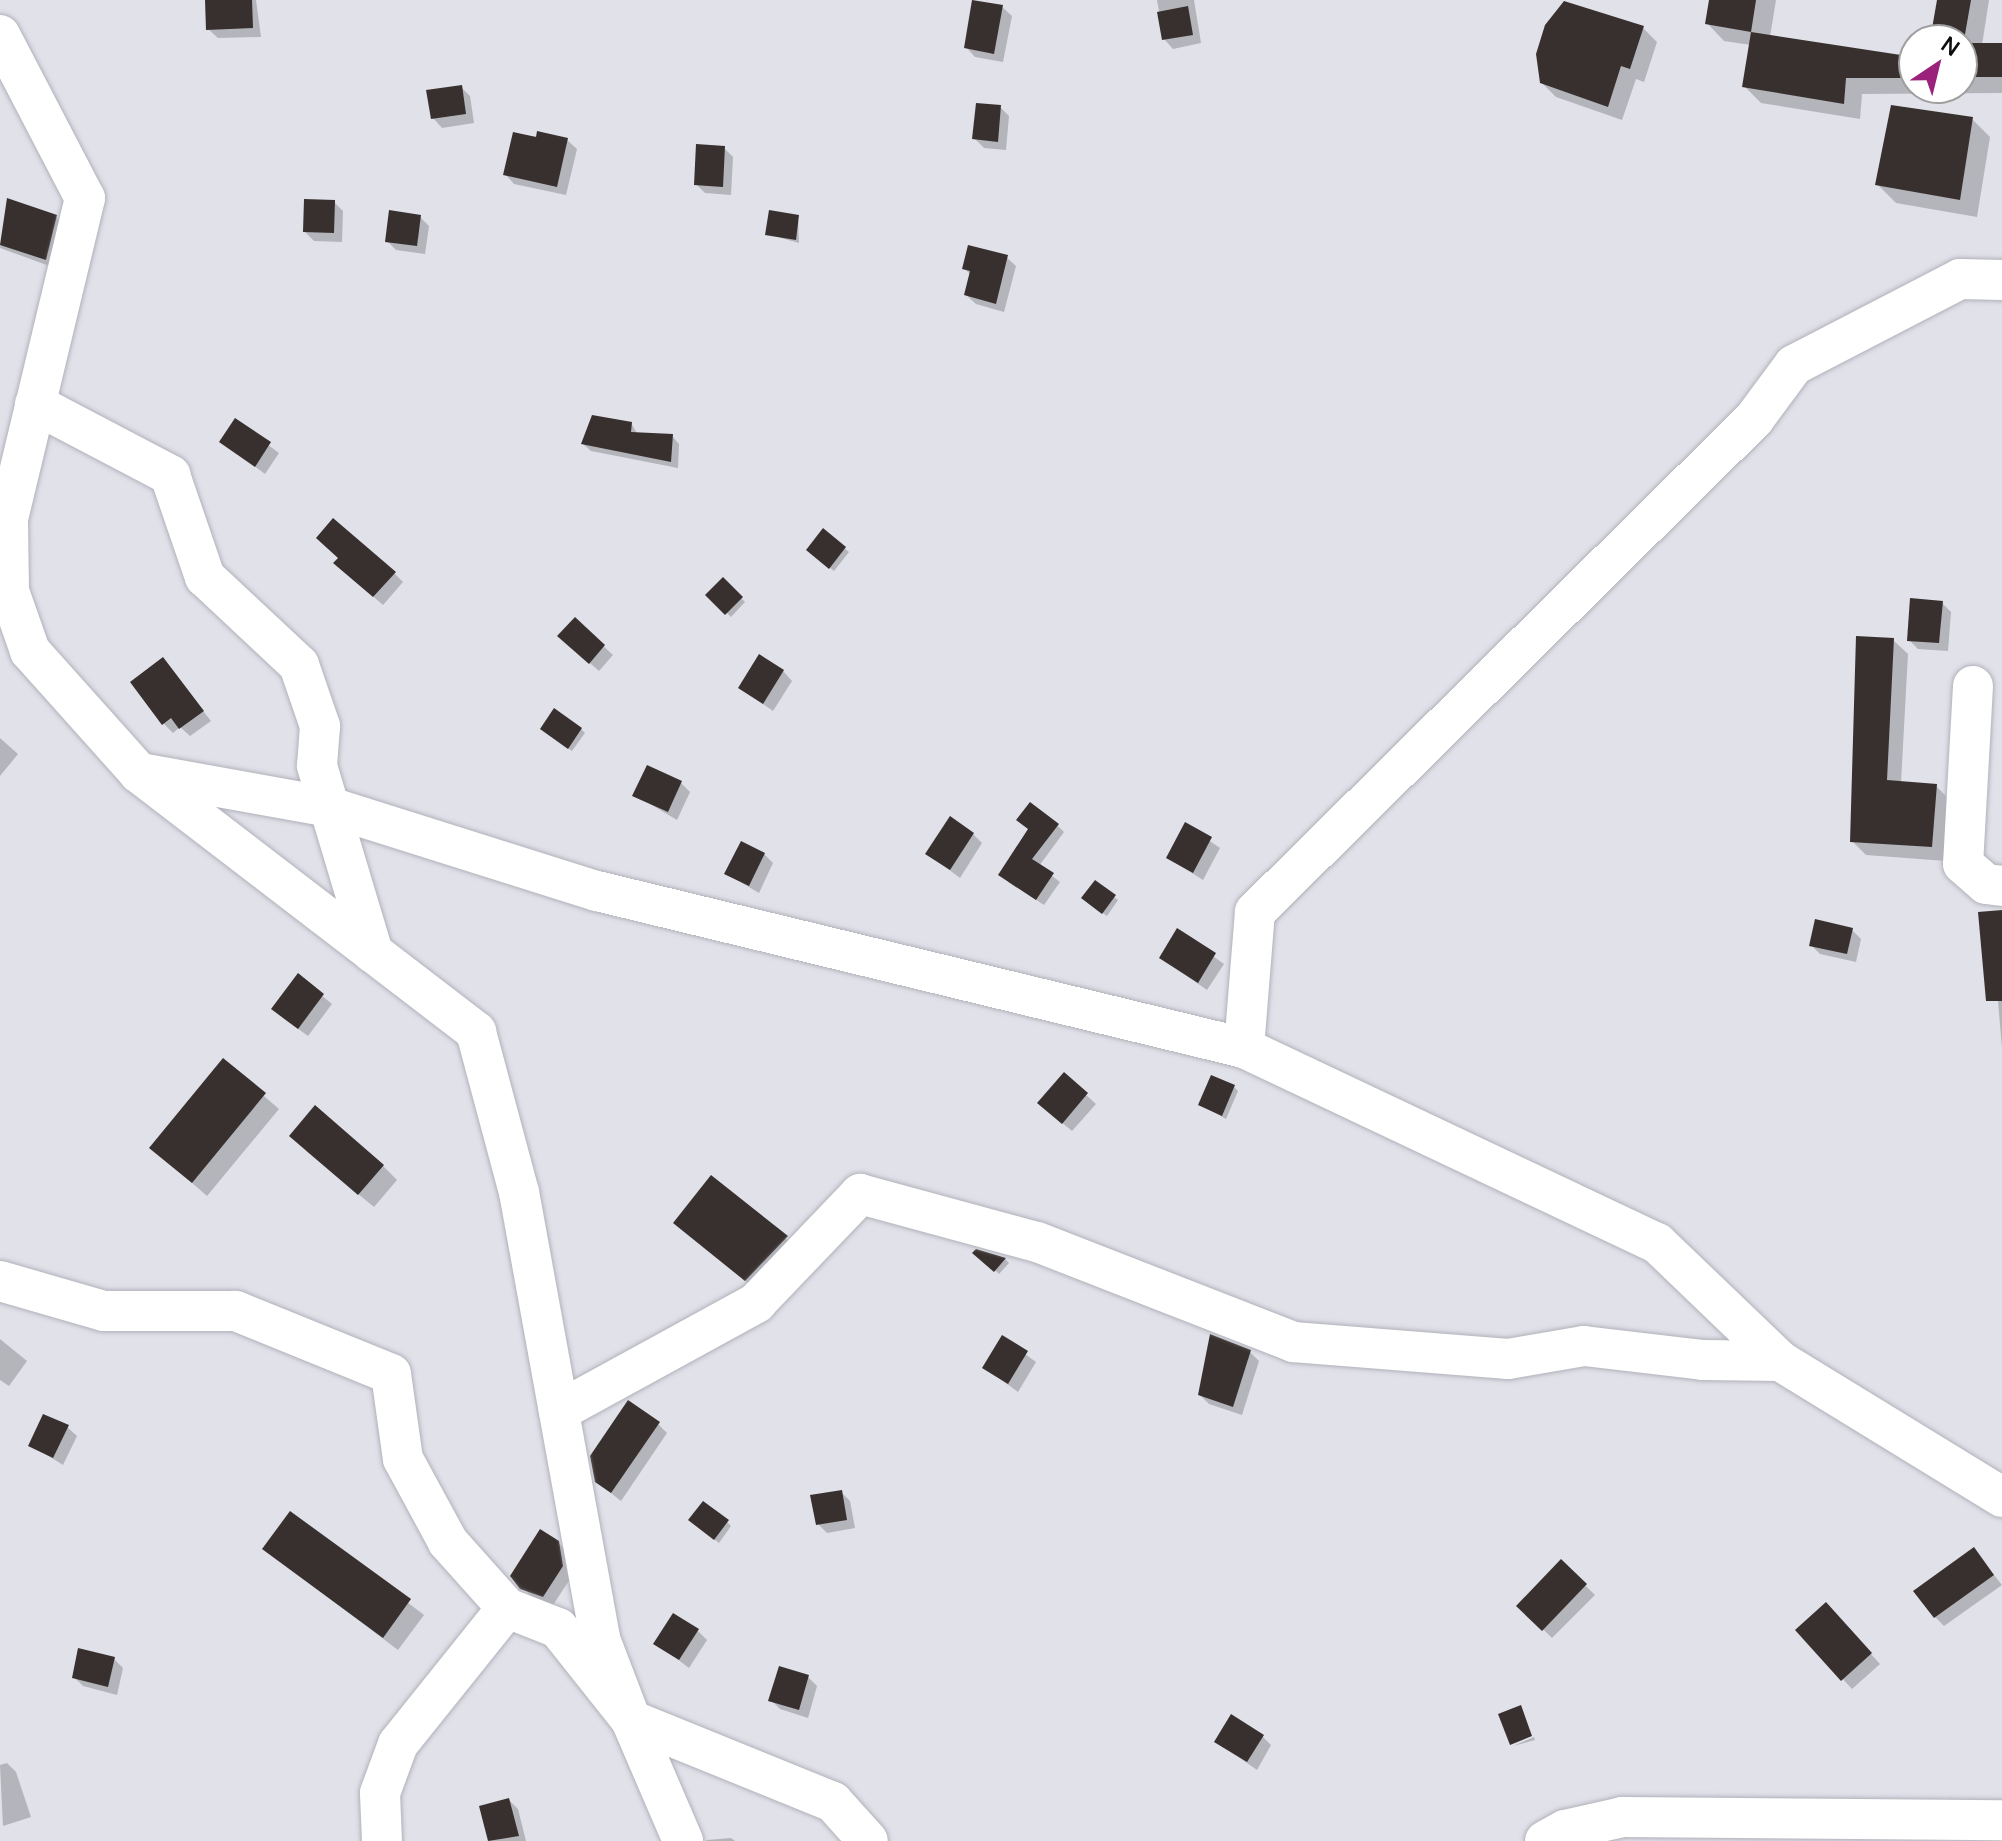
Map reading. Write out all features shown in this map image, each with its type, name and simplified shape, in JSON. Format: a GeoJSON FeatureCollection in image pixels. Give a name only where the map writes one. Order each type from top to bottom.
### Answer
{"type":"FeatureCollection","features":[{"type":"Feature","properties":{"kind":"street"},"geometry":{"type":"LineString","coordinates":[[0,35],[85,198],[8,519],[9,591],[30,651],[139,773],[476,1032],[519,1192],[600,1639],[683,1841]]}},
{"type":"Feature","properties":{"kind":"street"},"geometry":{"type":"LineString","coordinates":[[1244,1048],[1255,912],[1754,419],[1794,365],[1960,279],[2002,280]]}},
{"type":"Feature","properties":{"kind":"street"},"geometry":{"type":"LineString","coordinates":[[35,404],[170,475],[205,577],[299,665],[320,726],[317,766],[373,953]]}},
{"type":"Feature","properties":{"kind":"street"},"geometry":{"type":"LineString","coordinates":[[1973,686],[1963,864],[1986,884],[2002,886]]}},
{"type":"Feature","properties":{"kind":"street"},"geometry":{"type":"LineString","coordinates":[[139,773],[330,807],[597,891],[1244,1048],[1657,1243],[1780,1361],[2002,1497]]}},
{"type":"Feature","properties":{"kind":"street"},"geometry":{"type":"LineString","coordinates":[[559,1411],[756,1303],[860,1194],[1037,1242],[1293,1342],[1508,1359],[1584,1346],[1703,1360],[1780,1361]]}},
{"type":"Feature","properties":{"kind":"street"},"geometry":{"type":"LineString","coordinates":[[0,1281],[104,1311],[236,1311],[391,1374],[403,1459],[448,1542],[507,1608],[558,1628],[631,1720],[833,1802],[868,1841]]}},
{"type":"Feature","properties":{"kind":"street"},"geometry":{"type":"LineString","coordinates":[[382,1841],[380,1793],[398,1744],[507,1608]]}},
{"type":"Feature","properties":{"kind":"street"},"geometry":{"type":"LineString","coordinates":[[1545,1841],[1565,1830],[1622,1817],[2002,1820]]}},
{"type":"Feature","properties":{"kind":"building"},"geometry":{"type":"Polygon","coordinates":[[[205,0],[252,0],[253,28],[206,30],[205,0]]]}},
{"type":"Feature","properties":{"kind":"building"},"geometry":{"type":"Polygon","coordinates":[[[972,0],[1003,5],[994,54],[964,48],[972,0]]]}},
{"type":"Feature","properties":{"kind":"building"},"geometry":{"type":"Polygon","coordinates":[[[1709,0],[1756,0],[1751,32],[1705,24],[1709,0]]]}},
{"type":"Feature","properties":{"kind":"building"},"geometry":{"type":"Polygon","coordinates":[[[1937,0],[1971,0],[1967,24],[1933,24],[1937,0]]]}},
{"type":"Feature","properties":{"kind":"building"},"geometry":{"type":"Polygon","coordinates":[[[1564,1],[1644,26],[1630,69],[1621,66],[1608,107],[1540,83],[1536,54],[1545,25],[1564,1]]]}},
{"type":"Feature","properties":{"kind":"building"},"geometry":{"type":"Polygon","coordinates":[[[1188,6],[1193,35],[1162,40],[1157,12],[1188,6]]]}},
{"type":"Feature","properties":{"kind":"building"},"geometry":{"type":"Polygon","coordinates":[[[1751,32],[1898,55],[1898,78],[1846,78],[1844,104],[1742,87],[1751,32]]]}},
{"type":"Feature","properties":{"kind":"building"},"geometry":{"type":"Polygon","coordinates":[[[1978,43],[2002,43],[2002,77],[1978,77],[1978,43]]]}},
{"type":"Feature","properties":{"kind":"building"},"geometry":{"type":"Polygon","coordinates":[[[462,85],[466,114],[431,119],[426,90],[462,85]]]}},
{"type":"Feature","properties":{"kind":"building"},"geometry":{"type":"Polygon","coordinates":[[[976,103],[1001,105],[998,142],[972,139],[976,103]]]}},
{"type":"Feature","properties":{"kind":"building"},"geometry":{"type":"Polygon","coordinates":[[[1891,105],[1973,117],[1960,200],[1875,185],[1891,105]]]}},
{"type":"Feature","properties":{"kind":"building"},"geometry":{"type":"Polygon","coordinates":[[[537,131],[568,138],[557,187],[503,175],[513,132],[536,137],[537,131]]]}},
{"type":"Feature","properties":{"kind":"building"},"geometry":{"type":"Polygon","coordinates":[[[696,144],[725,146],[723,187],[694,185],[696,144]]]}},
{"type":"Feature","properties":{"kind":"building"},"geometry":{"type":"Polygon","coordinates":[[[7,198],[57,215],[46,260],[0,245],[7,198]]]}},
{"type":"Feature","properties":{"kind":"building"},"geometry":{"type":"Polygon","coordinates":[[[304,199],[335,200],[334,233],[303,232],[304,199]]]}},
{"type":"Feature","properties":{"kind":"building"},"geometry":{"type":"Polygon","coordinates":[[[389,210],[421,215],[417,246],[385,242],[389,210]]]}},
{"type":"Feature","properties":{"kind":"building"},"geometry":{"type":"Polygon","coordinates":[[[769,210],[799,215],[796,240],[765,235],[769,210]]]}},
{"type":"Feature","properties":{"kind":"building"},"geometry":{"type":"Polygon","coordinates":[[[968,245],[1008,255],[996,304],[964,295],[970,271],[962,269],[968,245]]]}},
{"type":"Feature","properties":{"kind":"building"},"geometry":{"type":"Polygon","coordinates":[[[592,415],[632,422],[631,432],[673,434],[671,462],[581,444],[592,415]]]}},
{"type":"Feature","properties":{"kind":"building"},"geometry":{"type":"Polygon","coordinates":[[[235,418],[271,442],[255,467],[219,442],[235,418]]]}},
{"type":"Feature","properties":{"kind":"building"},"geometry":{"type":"Polygon","coordinates":[[[333,518],[396,572],[373,597],[333,563],[338,558],[316,538],[333,518]]]}},
{"type":"Feature","properties":{"kind":"building"},"geometry":{"type":"Polygon","coordinates":[[[823,528],[846,547],[829,569],[806,550],[823,528]]]}},
{"type":"Feature","properties":{"kind":"building"},"geometry":{"type":"Polygon","coordinates":[[[723,577],[743,597],[725,615],[705,595],[723,577]]]}},
{"type":"Feature","properties":{"kind":"building"},"geometry":{"type":"Polygon","coordinates":[[[1910,598],[1943,601],[1939,643],[1907,641],[1910,598]]]}},
{"type":"Feature","properties":{"kind":"building"},"geometry":{"type":"Polygon","coordinates":[[[575,617],[605,645],[589,664],[557,636],[575,617]]]}},
{"type":"Feature","properties":{"kind":"building"},"geometry":{"type":"Polygon","coordinates":[[[1856,636],[1894,638],[1887,780],[1937,784],[1932,847],[1850,842],[1856,636]]]}},
{"type":"Feature","properties":{"kind":"building"},"geometry":{"type":"Polygon","coordinates":[[[759,654],[784,670],[763,704],[738,688],[759,654]]]}},
{"type":"Feature","properties":{"kind":"building"},"geometry":{"type":"Polygon","coordinates":[[[163,657],[204,711],[179,729],[171,718],[162,725],[130,682],[163,657]]]}},
{"type":"Feature","properties":{"kind":"building"},"geometry":{"type":"Polygon","coordinates":[[[554,708],[582,728],[568,749],[540,729],[554,708]]]}},
{"type":"Feature","properties":{"kind":"building"},"geometry":{"type":"Polygon","coordinates":[[[647,765],[682,781],[668,812],[632,796],[647,765]]]}},
{"type":"Feature","properties":{"kind":"building"},"geometry":{"type":"Polygon","coordinates":[[[1030,802],[1059,824],[1032,859],[1054,873],[1036,900],[998,875],[1028,829],[1016,820],[1030,802]]]}},
{"type":"Feature","properties":{"kind":"building"},"geometry":{"type":"Polygon","coordinates":[[[950,816],[974,833],[950,870],[925,854],[950,816]]]}},
{"type":"Feature","properties":{"kind":"building"},"geometry":{"type":"Polygon","coordinates":[[[1185,822],[1212,837],[1193,873],[1166,858],[1185,822]]]}},
{"type":"Feature","properties":{"kind":"building"},"geometry":{"type":"Polygon","coordinates":[[[741,841],[765,853],[749,886],[724,874],[741,841]]]}},
{"type":"Feature","properties":{"kind":"building"},"geometry":{"type":"Polygon","coordinates":[[[1095,880],[1116,895],[1102,914],[1081,898],[1095,880]]]}},
{"type":"Feature","properties":{"kind":"building"},"geometry":{"type":"Polygon","coordinates":[[[2002,910],[2002,1001],[1986,1001],[1978,912],[2002,910]]]}},
{"type":"Feature","properties":{"kind":"building"},"geometry":{"type":"Polygon","coordinates":[[[1815,919],[1853,928],[1847,954],[1809,946],[1815,919]]]}},
{"type":"Feature","properties":{"kind":"building"},"geometry":{"type":"Polygon","coordinates":[[[1177,928],[1216,953],[1198,983],[1159,958],[1177,928]]]}},
{"type":"Feature","properties":{"kind":"building"},"geometry":{"type":"Polygon","coordinates":[[[298,973],[324,994],[298,1029],[271,1009],[298,973]]]}},
{"type":"Feature","properties":{"kind":"building"},"geometry":{"type":"Polygon","coordinates":[[[223,1058],[266,1093],[192,1183],[149,1148],[223,1058]]]}},
{"type":"Feature","properties":{"kind":"building"},"geometry":{"type":"Polygon","coordinates":[[[1064,1072],[1088,1093],[1062,1124],[1037,1103],[1064,1072]]]}},
{"type":"Feature","properties":{"kind":"building"},"geometry":{"type":"Polygon","coordinates":[[[1211,1075],[1235,1085],[1222,1116],[1198,1105],[1211,1075]]]}},
{"type":"Feature","properties":{"kind":"building"},"geometry":{"type":"Polygon","coordinates":[[[315,1105],[384,1165],[358,1195],[289,1136],[315,1105]]]}},
{"type":"Feature","properties":{"kind":"building"},"geometry":{"type":"Polygon","coordinates":[[[711,1175],[788,1236],[745,1281],[673,1223],[711,1175]]]}},
{"type":"Feature","properties":{"kind":"building"},"geometry":{"type":"Polygon","coordinates":[[[976,1249],[1006,1258],[994,1272],[972,1253],[976,1249]]]}},
{"type":"Feature","properties":{"kind":"building"},"geometry":{"type":"Polygon","coordinates":[[[1210,1334],[1251,1350],[1233,1407],[1198,1395],[1210,1334]]]}},
{"type":"Feature","properties":{"kind":"building"},"geometry":{"type":"Polygon","coordinates":[[[1002,1335],[1028,1351],[1008,1384],[982,1368],[1002,1335]]]}},
{"type":"Feature","properties":{"kind":"building"},"geometry":{"type":"Polygon","coordinates":[[[628,1400],[660,1422],[611,1493],[595,1482],[590,1456],[628,1400]]]}},
{"type":"Feature","properties":{"kind":"building"},"geometry":{"type":"Polygon","coordinates":[[[43,1414],[69,1425],[53,1458],[28,1446],[43,1414]]]}},
{"type":"Feature","properties":{"kind":"building"},"geometry":{"type":"Polygon","coordinates":[[[842,1490],[847,1520],[816,1525],[810,1495],[842,1490]]]}},
{"type":"Feature","properties":{"kind":"building"},"geometry":{"type":"Polygon","coordinates":[[[703,1501],[729,1520],[714,1540],[688,1520],[703,1501]]]}},
{"type":"Feature","properties":{"kind":"building"},"geometry":{"type":"Polygon","coordinates":[[[290,1511],[411,1599],[383,1638],[262,1549],[290,1511]]]}},
{"type":"Feature","properties":{"kind":"building"},"geometry":{"type":"Polygon","coordinates":[[[540,1529],[559,1541],[563,1566],[543,1597],[520,1589],[510,1576],[540,1529]]]}},
{"type":"Feature","properties":{"kind":"building"},"geometry":{"type":"Polygon","coordinates":[[[1974,1547],[1994,1575],[1934,1618],[1913,1591],[1974,1547]]]}},
{"type":"Feature","properties":{"kind":"building"},"geometry":{"type":"Polygon","coordinates":[[[1561,1559],[1587,1584],[1542,1631],[1516,1606],[1561,1559]]]}},
{"type":"Feature","properties":{"kind":"building"},"geometry":{"type":"Polygon","coordinates":[[[1826,1602],[1872,1653],[1841,1681],[1795,1630],[1826,1602]]]}},
{"type":"Feature","properties":{"kind":"building"},"geometry":{"type":"Polygon","coordinates":[[[673,1613],[699,1629],[679,1660],[653,1644],[673,1613]]]}},
{"type":"Feature","properties":{"kind":"building"},"geometry":{"type":"Polygon","coordinates":[[[78,1648],[115,1657],[108,1687],[72,1678],[78,1648]]]}},
{"type":"Feature","properties":{"kind":"building"},"geometry":{"type":"Polygon","coordinates":[[[779,1666],[809,1675],[799,1710],[768,1701],[779,1666]]]}},
{"type":"Feature","properties":{"kind":"building"},"geometry":{"type":"Polygon","coordinates":[[[1521,1705],[1532,1736],[1510,1745],[1498,1714],[1521,1705]]]}},
{"type":"Feature","properties":{"kind":"building"},"geometry":{"type":"Polygon","coordinates":[[[1231,1714],[1264,1735],[1247,1762],[1214,1742],[1231,1714]]]}},
{"type":"Feature","properties":{"kind":"building"},"geometry":{"type":"Polygon","coordinates":[[[509,1798],[519,1836],[488,1841],[479,1806],[509,1798]]]}}]}
